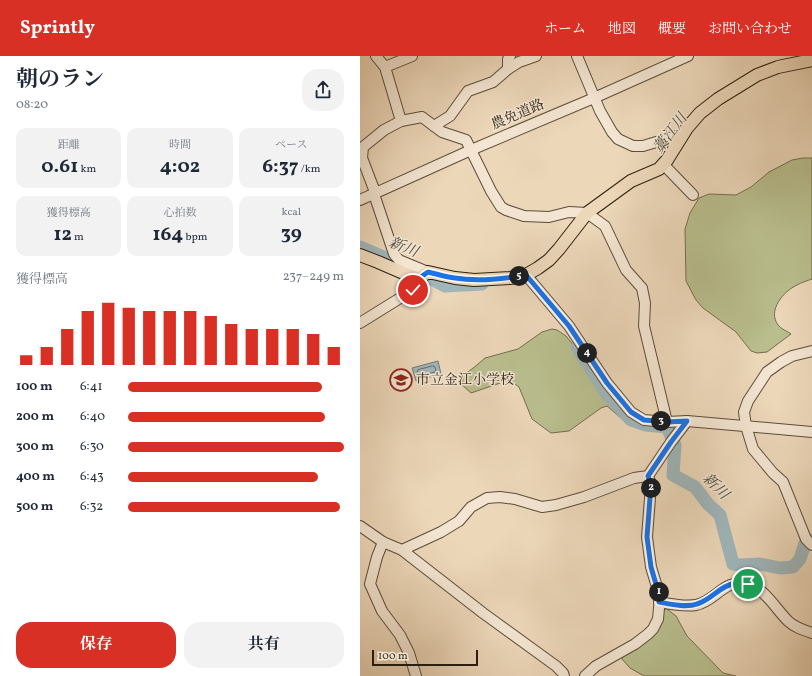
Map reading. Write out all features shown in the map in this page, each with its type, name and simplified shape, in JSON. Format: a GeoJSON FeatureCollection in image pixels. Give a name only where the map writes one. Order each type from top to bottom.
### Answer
{"type":"FeatureCollection","features":[{"type":"Feature","properties":{"kind":"main road"},"geometry":{"type":"LineString","coordinates":[[360,255],[423,275],[474,280],[510,278],[526,275],[549,260],[590,215],[631,182],[665,167],[667,160],[687,128],[700,113],[718,99],[757,75],[778,67],[812,60]]}},
{"type":"Feature","properties":{"kind":"street"},"geometry":{"type":"LineString","coordinates":[[376,56],[385,67],[401,121]]}},
{"type":"Feature","properties":{"kind":"street"},"geometry":{"type":"LineString","coordinates":[[385,67],[412,56]]}},
{"type":"Feature","properties":{"kind":"street"},"geometry":{"type":"LineString","coordinates":[[508,69],[508,59],[510,56]]}},
{"type":"Feature","properties":{"kind":"street"},"geometry":{"type":"LineString","coordinates":[[434,126],[450,116],[468,91],[493,82],[519,62],[536,56]]}},
{"type":"Feature","properties":{"kind":"street"},"geometry":{"type":"LineString","coordinates":[[578,56],[600,111],[612,132],[618,139],[633,146],[643,146],[683,134]]}},
{"type":"Feature","properties":{"kind":"street","name":"農免道路"},"geometry":{"type":"LineString","coordinates":[[360,200],[688,56]]}},
{"type":"Feature","properties":{"kind":"street"},"geometry":{"type":"LineString","coordinates":[[360,323],[413,290],[423,275],[399,260],[394,254],[375,193],[361,157],[363,147],[384,130],[401,121],[422,117],[442,132],[466,140],[491,191],[501,207],[506,210],[524,216],[549,217],[568,212],[590,215],[605,226],[626,270],[642,288],[645,303],[644,326],[667,422]]}},
{"type":"Feature","properties":{"kind":"street"},"geometry":{"type":"LineString","coordinates":[[665,167],[693,195]]}},
{"type":"Feature","properties":{"kind":"street"},"geometry":{"type":"LineString","coordinates":[[526,275],[569,326],[607,383],[631,412],[644,420],[667,422],[687,421],[812,432]]}},
{"type":"Feature","properties":{"kind":"street"},"geometry":{"type":"LineString","coordinates":[[810,543],[783,482],[773,473],[753,449],[746,426],[744,412],[748,401],[767,372],[792,356],[812,351]]}},
{"type":"Feature","properties":{"kind":"street"},"geometry":{"type":"LineString","coordinates":[[402,550],[441,532],[460,521],[471,507],[487,498],[500,496],[542,507],[556,505],[584,497],[634,478],[648,476],[672,440],[687,421]]}},
{"type":"Feature","properties":{"kind":"street"},"geometry":{"type":"LineString","coordinates":[[585,676],[596,666],[635,644],[648,634],[653,629],[658,619],[660,598],[651,567],[647,537],[651,485],[648,476]]}},
{"type":"Feature","properties":{"kind":"street"},"geometry":{"type":"LineString","coordinates":[[360,526],[383,542],[402,550],[482,613],[556,666],[564,676]]}},
{"type":"Feature","properties":{"kind":"street"},"geometry":{"type":"LineString","coordinates":[[383,542],[377,556],[370,584],[382,611],[400,635],[409,653],[416,676]]}},
{"type":"Feature","properties":{"kind":"street"},"geometry":{"type":"LineString","coordinates":[[659,602],[677,605],[696,605],[708,600],[725,586],[736,583],[748,584],[756,588],[767,597],[788,621],[797,627],[812,633]]}},
{"type":"Feature","properties":{"kind":"green space"},"geometry":{"type":"Polygon","coordinates":[[[812,158],[812,279],[792,288],[782,296],[776,307],[774,313],[778,325],[791,334],[767,352],[757,353],[751,351],[736,332],[703,308],[696,300],[686,281],[685,229],[690,213],[699,198],[709,194],[736,195],[751,187],[769,172],[792,160],[812,158]]]}},
{"type":"Feature","properties":{"kind":"green space"},"geometry":{"type":"Polygon","coordinates":[[[552,329],[557,330],[566,336],[633,420],[629,425],[607,406],[601,408],[569,431],[551,433],[532,419],[519,387],[509,380],[471,393],[461,384],[464,375],[485,358],[518,349],[542,332],[552,329]]]}},
{"type":"Feature","properties":{"kind":"green space"},"geometry":{"type":"Polygon","coordinates":[[[662,609],[667,609],[676,616],[687,636],[723,673],[736,676],[644,676],[630,668],[622,659],[621,650],[645,634],[662,609]]]}},
{"type":"Feature","properties":{"kind":"water"},"geometry":{"type":"Polygon","coordinates":[[[438,361],[441,374],[416,381],[412,368],[438,361]]]}},
{"type":"Feature","properties":{"kind":"waterway","name":"新川"},"geometry":{"type":"LineString","coordinates":[[360,247],[421,273],[445,286],[482,284]]}},
{"type":"Feature","properties":{"kind":"waterway","name":"新川"},"geometry":{"type":"LineString","coordinates":[[577,347],[608,396],[631,420],[645,425],[667,427],[675,445],[673,475],[695,487],[708,504],[720,515],[733,564],[760,564],[780,568],[793,567],[800,559],[805,543],[812,540]]}},
{"type":"Feature","properties":{"kind":"place","name":"市立金江小学校"},"geometry":{"type":"Point","coordinates":[401,380]}},
{"type":"Feature","properties":{"kind":"route"},"geometry":{"type":"LineString","coordinates":[[413,290],[415,278],[418,279],[428,272],[455,278],[474,280],[510,278],[526,275],[569,326],[607,383],[631,412],[644,420],[667,422],[687,421],[648,476],[651,485],[647,537],[651,567],[660,598],[659,602],[677,605],[696,605],[708,600],[725,586],[736,583],[748,584]]}},
{"type":"Feature","properties":{"kind":"water label","name":"藁江川"},"geometry":{"type":"Point","coordinates":[671,134]}}]}
